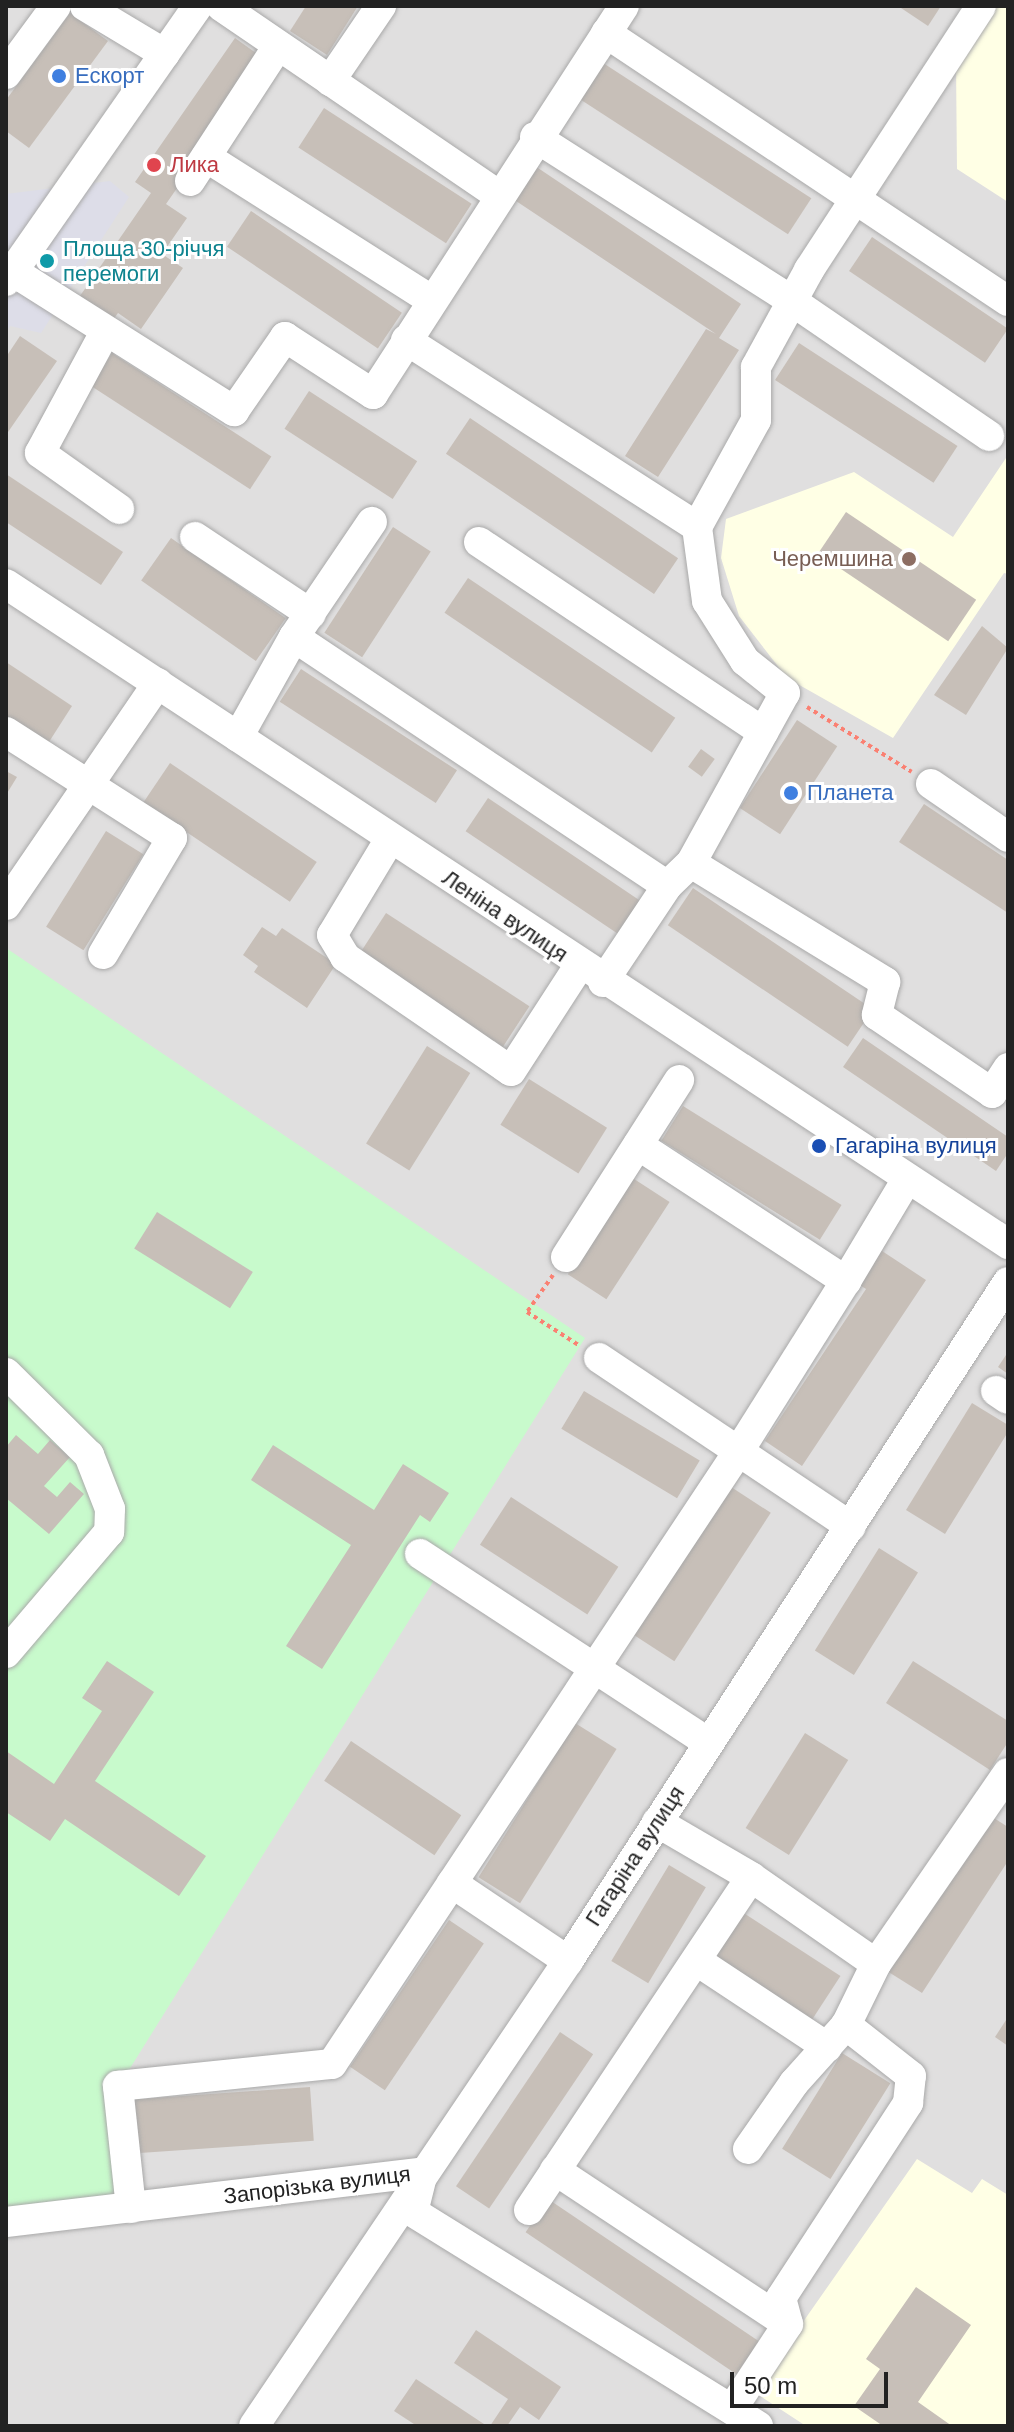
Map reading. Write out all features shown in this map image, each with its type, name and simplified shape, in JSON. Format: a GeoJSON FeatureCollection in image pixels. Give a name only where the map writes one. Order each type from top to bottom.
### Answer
{"type":"FeatureCollection","features":[{"type":"Feature","properties":{"kind":"street"},"geometry":{"type":"LineString","coordinates":[[6,74],[56,6]]}},
{"type":"Feature","properties":{"kind":"street"},"geometry":{"type":"LineString","coordinates":[[85,6],[165,54]]}},
{"type":"Feature","properties":{"kind":"street"},"geometry":{"type":"LineString","coordinates":[[198,6],[8,273],[234,411],[285,337],[373,394],[497,194],[624,6]]}},
{"type":"Feature","properties":{"kind":"street"},"geometry":{"type":"LineString","coordinates":[[221,6],[497,194]]}},
{"type":"Feature","properties":{"kind":"street"},"geometry":{"type":"LineString","coordinates":[[330,81],[381,6]]}},
{"type":"Feature","properties":{"kind":"street"},"geometry":{"type":"LineString","coordinates":[[390,839],[332,935],[345,957],[511,1071],[667,886],[691,863],[785,693],[745,661],[707,601],[697,527],[756,420],[756,367],[854,200],[981,6]]}},
{"type":"Feature","properties":{"kind":"street"},"geometry":{"type":"LineString","coordinates":[[606,33],[1008,301]]}},
{"type":"Feature","properties":{"kind":"street"},"geometry":{"type":"LineString","coordinates":[[278,46],[198,169],[431,300]]}},
{"type":"Feature","properties":{"kind":"street"},"geometry":{"type":"LineString","coordinates":[[535,137],[792,301],[989,436]]}},
{"type":"Feature","properties":{"kind":"street"},"geometry":{"type":"LineString","coordinates":[[104,334],[40,453],[119,509]]}},
{"type":"Feature","properties":{"kind":"street"},"geometry":{"type":"LineString","coordinates":[[406,340],[697,527]]}},
{"type":"Feature","properties":{"kind":"street"},"geometry":{"type":"LineString","coordinates":[[238,737],[302,625],[372,522]]}},
{"type":"Feature","properties":{"kind":"street"},"geometry":{"type":"LineString","coordinates":[[195,537],[302,625],[667,886]]}},
{"type":"Feature","properties":{"kind":"street"},"geometry":{"type":"LineString","coordinates":[[479,542],[763,732]]}},
{"type":"Feature","properties":{"kind":"street","name":"Леніна вулиця"},"geometry":{"type":"LineString","coordinates":[[6,584],[591,974],[1008,1244]]}},
{"type":"Feature","properties":{"kind":"street"},"geometry":{"type":"LineString","coordinates":[[6,905],[90,787],[158,683]]}},
{"type":"Feature","properties":{"kind":"street"},"geometry":{"type":"LineString","coordinates":[[6,732],[172,838],[103,954]]}},
{"type":"Feature","properties":{"kind":"street"},"geometry":{"type":"LineString","coordinates":[[931,784],[1008,837]]}},
{"type":"Feature","properties":{"kind":"street"},"geometry":{"type":"LineString","coordinates":[[691,863],[885,982],[877,1015],[992,1093],[1008,1068]]}},
{"type":"Feature","properties":{"kind":"street"},"geometry":{"type":"LineString","coordinates":[[566,1257],[679,1080]]}},
{"type":"Feature","properties":{"kind":"street"},"geometry":{"type":"LineString","coordinates":[[638,1145],[846,1281]]}},
{"type":"Feature","properties":{"kind":"street"},"geometry":{"type":"LineString","coordinates":[[131,2208],[118,2086],[332,2064],[740,1449],[907,1179]]}},
{"type":"Feature","properties":{"kind":"street","name":"Гагаріна вулиця"},"geometry":{"type":"LineString","coordinates":[[254,2426],[568,1961],[707,1742],[851,1527],[1008,1282]]}},
{"type":"Feature","properties":{"kind":"street"},"geometry":{"type":"LineString","coordinates":[[599,1358],[740,1449],[851,1527]]}},
{"type":"Feature","properties":{"kind":"street"},"geometry":{"type":"LineString","coordinates":[[6,1373],[89,1455],[110,1509],[109,1532],[6,1653]]}},
{"type":"Feature","properties":{"kind":"street"},"geometry":{"type":"LineString","coordinates":[[420,1554],[707,1742]]}},
{"type":"Feature","properties":{"kind":"street"},"geometry":{"type":"LineString","coordinates":[[748,2149],[837,2036],[876,1964],[1008,1773]]}},
{"type":"Feature","properties":{"kind":"street"},"geometry":{"type":"LineString","coordinates":[[657,1822],[751,1877],[876,1964]]}},
{"type":"Feature","properties":{"kind":"street"},"geometry":{"type":"LineString","coordinates":[[529,2210],[751,1877]]}},
{"type":"Feature","properties":{"kind":"street"},"geometry":{"type":"LineString","coordinates":[[452,1883],[568,1961]]}},
{"type":"Feature","properties":{"kind":"street"},"geometry":{"type":"LineString","coordinates":[[697,1961],[911,2076],[908,2103],[781,2298],[788,2324],[732,2409]]}},
{"type":"Feature","properties":{"kind":"street"},"geometry":{"type":"LineString","coordinates":[[555,2170],[788,2324]]}},
{"type":"Feature","properties":{"kind":"street","name":"Запорізька вулиця"},"geometry":{"type":"LineString","coordinates":[[6,2222],[423,2172],[413,2212],[758,2426]]}},
{"type":"Feature","properties":{"kind":"path"},"geometry":{"type":"LineString","coordinates":[[785,693],[931,784]]}},
{"type":"Feature","properties":{"kind":"path"},"geometry":{"type":"LineString","coordinates":[[566,1257],[527,1312],[599,1358]]}},
{"type":"Feature","properties":{"kind":"shaded area"},"geometry":{"type":"Polygon","coordinates":[[[6,6],[1008,6],[1008,2426],[6,2426],[6,6]]]}},
{"type":"Feature","properties":{"kind":"shaded area"},"geometry":{"type":"Polygon","coordinates":[[[992,6],[1008,6],[1008,202],[957,169],[956,64],[992,6]]]}},
{"type":"Feature","properties":{"kind":"shaded area","name":"Площа 30-річчя перемоги"},"geometry":{"type":"Polygon","coordinates":[[[110,181],[129,197],[41,333],[10,326],[6,332],[6,194],[110,181]]]}},
{"type":"Feature","properties":{"kind":"shaded area"},"geometry":{"type":"Polygon","coordinates":[[[1008,455],[1008,574],[1004,573],[893,738],[787,678],[739,616],[721,558],[726,519],[854,472],[953,537],[1008,455]]]}},
{"type":"Feature","properties":{"kind":"shaded area"},"geometry":{"type":"Polygon","coordinates":[[[917,2159],[972,2193],[982,2179],[1008,2195],[1008,2426],[806,2426],[754,2392],[917,2159]]]}},
{"type":"Feature","properties":{"kind":"green space"},"geometry":{"type":"Polygon","coordinates":[[[6,948],[585,1338],[119,2086],[131,2208],[6,2222],[6,948]]]}},
{"type":"Feature","properties":{"kind":"building"},"geometry":{"type":"Polygon","coordinates":[[[306,6],[358,6],[327,55],[290,31],[306,6]]]}},
{"type":"Feature","properties":{"kind":"building"},"geometry":{"type":"Polygon","coordinates":[[[898,6],[941,6],[928,26],[898,6]]]}},
{"type":"Feature","properties":{"kind":"building"},"geometry":{"type":"Polygon","coordinates":[[[70,13],[108,41],[29,148],[6,131],[6,100],[70,13]]]}},
{"type":"Feature","properties":{"kind":"building"},"geometry":{"type":"Polygon","coordinates":[[[235,38],[266,60],[166,204],[187,218],[162,254],[183,268],[141,329],[118,313],[104,332],[71,309],[151,193],[135,182],[235,38]]]}},
{"type":"Feature","properties":{"kind":"building"},"geometry":{"type":"Polygon","coordinates":[[[600,61],[811,198],[788,234],[577,97],[600,61]]]}},
{"type":"Feature","properties":{"kind":"building"},"geometry":{"type":"Polygon","coordinates":[[[324,108],[472,204],[446,243],[298,147],[324,108]]]}},
{"type":"Feature","properties":{"kind":"building"},"geometry":{"type":"Polygon","coordinates":[[[532,164],[741,304],[719,338],[739,350],[658,477],[625,456],[706,329],[716,334],[510,197],[532,164]]]}},
{"type":"Feature","properties":{"kind":"building"},"geometry":{"type":"Polygon","coordinates":[[[251,211],[402,313],[378,348],[227,247],[251,211]]]}},
{"type":"Feature","properties":{"kind":"building"},"geometry":{"type":"Polygon","coordinates":[[[872,237],[1008,329],[985,363],[849,271],[872,237]]]}},
{"type":"Feature","properties":{"kind":"building"},"geometry":{"type":"Polygon","coordinates":[[[20,336],[57,361],[6,435],[6,357],[20,336]]]}},
{"type":"Feature","properties":{"kind":"building"},"geometry":{"type":"Polygon","coordinates":[[[799,343],[958,446],[934,483],[775,380],[799,343]]]}},
{"type":"Feature","properties":{"kind":"building"},"geometry":{"type":"Polygon","coordinates":[[[112,353],[271,456],[250,489],[91,386],[112,353]]]}},
{"type":"Feature","properties":{"kind":"building"},"geometry":{"type":"Polygon","coordinates":[[[309,391],[417,461],[393,499],[284,429],[309,391]]]}},
{"type":"Feature","properties":{"kind":"building"},"geometry":{"type":"Polygon","coordinates":[[[470,418],[678,558],[654,594],[446,454],[470,418]]]}},
{"type":"Feature","properties":{"kind":"building"},"geometry":{"type":"Polygon","coordinates":[[[6,474],[123,552],[101,585],[6,522],[6,474]]]}},
{"type":"Feature","properties":{"kind":"building"},"geometry":{"type":"Polygon","coordinates":[[[846,512],[976,600],[948,641],[818,553],[846,512]]]}},
{"type":"Feature","properties":{"kind":"building"},"geometry":{"type":"Polygon","coordinates":[[[393,527],[431,552],[362,657],[324,633],[393,527]]]}},
{"type":"Feature","properties":{"kind":"building"},"geometry":{"type":"Polygon","coordinates":[[[171,538],[286,618],[256,661],[141,581],[171,538]]]}},
{"type":"Feature","properties":{"kind":"building"},"geometry":{"type":"Polygon","coordinates":[[[468,578],[675,718],[652,753],[445,613],[468,578]]]}},
{"type":"Feature","properties":{"kind":"building"},"geometry":{"type":"Polygon","coordinates":[[[982,626],[1008,648],[966,715],[934,695],[982,626]]]}},
{"type":"Feature","properties":{"kind":"building"},"geometry":{"type":"Polygon","coordinates":[[[6,662],[72,706],[47,745],[6,717],[6,662]]]}},
{"type":"Feature","properties":{"kind":"building"},"geometry":{"type":"Polygon","coordinates":[[[301,669],[457,770],[436,803],[280,702],[301,669]]]}},
{"type":"Feature","properties":{"kind":"building"},"geometry":{"type":"Polygon","coordinates":[[[797,720],[837,746],[780,834],[740,808],[797,720]]]}},
{"type":"Feature","properties":{"kind":"building"},"geometry":{"type":"Polygon","coordinates":[[[701,749],[715,759],[702,777],[688,767],[701,749]]]}},
{"type":"Feature","properties":{"kind":"building"},"geometry":{"type":"Polygon","coordinates":[[[170,763],[317,862],[290,902],[143,803],[170,763]]]}},
{"type":"Feature","properties":{"kind":"building"},"geometry":{"type":"Polygon","coordinates":[[[6,771],[17,777],[6,795],[6,771]]]}},
{"type":"Feature","properties":{"kind":"building"},"geometry":{"type":"Polygon","coordinates":[[[488,798],[641,901],[618,934],[466,831],[488,798]]]}},
{"type":"Feature","properties":{"kind":"building"},"geometry":{"type":"Polygon","coordinates":[[[924,804],[1008,860],[1008,913],[899,842],[924,804]]]}},
{"type":"Feature","properties":{"kind":"building"},"geometry":{"type":"Polygon","coordinates":[[[106,831],[143,854],[83,950],[46,927],[106,831]]]}},
{"type":"Feature","properties":{"kind":"building"},"geometry":{"type":"Polygon","coordinates":[[[693,888],[873,1009],[848,1047],[668,925],[693,888]]]}},
{"type":"Feature","properties":{"kind":"building"},"geometry":{"type":"Polygon","coordinates":[[[386,913],[529,1006],[502,1048],[359,955],[386,913]]]}},
{"type":"Feature","properties":{"kind":"building"},"geometry":{"type":"Polygon","coordinates":[[[262,927],[276,936],[282,928],[336,964],[307,1008],[254,972],[258,966],[243,955],[262,927]]]}},
{"type":"Feature","properties":{"kind":"building"},"geometry":{"type":"Polygon","coordinates":[[[863,1038],[1008,1137],[1008,1153],[996,1171],[843,1067],[863,1038]]]}},
{"type":"Feature","properties":{"kind":"building"},"geometry":{"type":"Polygon","coordinates":[[[427,1046],[470,1073],[409,1171],[366,1144],[427,1046]]]}},
{"type":"Feature","properties":{"kind":"building"},"geometry":{"type":"Polygon","coordinates":[[[529,1079],[607,1128],[578,1174],[500,1125],[529,1079]]]}},
{"type":"Feature","properties":{"kind":"building"},"geometry":{"type":"Polygon","coordinates":[[[683,1106],[842,1205],[820,1240],[661,1141],[683,1106]]]}},
{"type":"Feature","properties":{"kind":"building"},"geometry":{"type":"Polygon","coordinates":[[[631,1177],[670,1202],[606,1299],[568,1274],[631,1177]]]}},
{"type":"Feature","properties":{"kind":"building"},"geometry":{"type":"Polygon","coordinates":[[[157,1212],[253,1272],[230,1308],[134,1248],[157,1212]]]}},
{"type":"Feature","properties":{"kind":"building"},"geometry":{"type":"Polygon","coordinates":[[[876,1247],[926,1280],[802,1466],[765,1441],[866,1289],[853,1281],[876,1247]]]}},
{"type":"Feature","properties":{"kind":"building"},"geometry":{"type":"Polygon","coordinates":[[[1008,1352],[1008,1374],[998,1367],[1008,1352]]]}},
{"type":"Feature","properties":{"kind":"building"},"geometry":{"type":"Polygon","coordinates":[[[584,1391],[700,1461],[677,1498],[561,1429],[584,1391]]]}},
{"type":"Feature","properties":{"kind":"building"},"geometry":{"type":"Polygon","coordinates":[[[972,1403],[1008,1425],[1008,1432],[945,1534],[906,1510],[972,1403]]]}},
{"type":"Feature","properties":{"kind":"building"},"geometry":{"type":"Polygon","coordinates":[[[16,1435],[38,1454],[50,1440],[70,1457],[44,1486],[57,1497],[70,1482],[84,1494],[49,1534],[6,1498],[6,1447],[16,1435]]]}},
{"type":"Feature","properties":{"kind":"building"},"geometry":{"type":"Polygon","coordinates":[[[273,1445],[374,1510],[403,1464],[449,1493],[430,1522],[420,1515],[322,1669],[286,1646],[351,1545],[251,1480],[273,1445]]]}},
{"type":"Feature","properties":{"kind":"building"},"geometry":{"type":"Polygon","coordinates":[[[728,1485],[771,1513],[674,1661],[632,1633],[728,1485]]]}},
{"type":"Feature","properties":{"kind":"building"},"geometry":{"type":"Polygon","coordinates":[[[511,1497],[618,1567],[587,1615],[480,1545],[511,1497]]]}},
{"type":"Feature","properties":{"kind":"building"},"geometry":{"type":"Polygon","coordinates":[[[879,1548],[918,1572],[854,1675],[815,1651],[879,1548]]]}},
{"type":"Feature","properties":{"kind":"building"},"geometry":{"type":"Polygon","coordinates":[[[107,1661],[154,1692],[95,1781],[206,1856],[179,1896],[65,1819],[50,1841],[6,1812],[6,1751],[54,1784],[102,1711],[82,1698],[107,1661]]]}},
{"type":"Feature","properties":{"kind":"building"},"geometry":{"type":"Polygon","coordinates":[[[913,1661],[1008,1721],[1008,1742],[990,1770],[886,1703],[913,1661]]]}},
{"type":"Feature","properties":{"kind":"building"},"geometry":{"type":"Polygon","coordinates":[[[575,1723],[617,1749],[520,1903],[479,1877],[575,1723]]]}},
{"type":"Feature","properties":{"kind":"building"},"geometry":{"type":"Polygon","coordinates":[[[805,1733],[848,1760],[789,1855],[746,1828],[805,1733]]]}},
{"type":"Feature","properties":{"kind":"building"},"geometry":{"type":"Polygon","coordinates":[[[351,1741],[461,1815],[434,1855],[324,1781],[351,1741]]]}},
{"type":"Feature","properties":{"kind":"building"},"geometry":{"type":"Polygon","coordinates":[[[989,1815],[1008,1827],[1008,1861],[922,1993],[887,1971],[989,1815]]]}},
{"type":"Feature","properties":{"kind":"building"},"geometry":{"type":"Polygon","coordinates":[[[669,1865],[706,1887],[648,1983],[611,1961],[669,1865]]]}},
{"type":"Feature","properties":{"kind":"building"},"geometry":{"type":"Polygon","coordinates":[[[739,1910],[840,1976],[811,2022],[709,1956],[739,1910]]]}},
{"type":"Feature","properties":{"kind":"building"},"geometry":{"type":"Polygon","coordinates":[[[449,1920],[484,1943],[385,2090],[350,2067],[449,1920]]]}},
{"type":"Feature","properties":{"kind":"building"},"geometry":{"type":"Polygon","coordinates":[[[1008,2017],[1008,2046],[995,2037],[1008,2017]]]}},
{"type":"Feature","properties":{"kind":"building"},"geometry":{"type":"Polygon","coordinates":[[[560,2032],[593,2054],[489,2209],[456,2186],[560,2032]]]}},
{"type":"Feature","properties":{"kind":"building"},"geometry":{"type":"Polygon","coordinates":[[[842,2053],[890,2083],[830,2179],[782,2149],[842,2053]]]}},
{"type":"Feature","properties":{"kind":"building"},"geometry":{"type":"Polygon","coordinates":[[[310,2087],[314,2141],[136,2153],[132,2099],[310,2087]]]}},
{"type":"Feature","properties":{"kind":"building"},"geometry":{"type":"Polygon","coordinates":[[[548,2199],[761,2343],[739,2376],[526,2232],[548,2199]]]}},
{"type":"Feature","properties":{"kind":"building"},"geometry":{"type":"Polygon","coordinates":[[[916,2287],[971,2325],[918,2402],[952,2426],[883,2426],[854,2406],[880,2369],[866,2359],[916,2287]]]}},
{"type":"Feature","properties":{"kind":"building"},"geometry":{"type":"Polygon","coordinates":[[[476,2330],[561,2387],[539,2420],[520,2407],[507,2426],[490,2426],[508,2399],[454,2363],[476,2330]]]}},
{"type":"Feature","properties":{"kind":"building"},"geometry":{"type":"Polygon","coordinates":[[[416,2379],[487,2426],[417,2426],[394,2411],[416,2379]]]}},
{"type":"Feature","properties":{"kind":"place","name":"Ескорт"},"geometry":{"type":"Point","coordinates":[59,76]}},
{"type":"Feature","properties":{"kind":"place","name":"Лика"},"geometry":{"type":"Point","coordinates":[154,165]}},
{"type":"Feature","properties":{"kind":"place","name":"Площа 30-річчя перемоги"},"geometry":{"type":"Point","coordinates":[47,261]}},
{"type":"Feature","properties":{"kind":"place","name":"Черемшина"},"geometry":{"type":"Point","coordinates":[909,559]}},
{"type":"Feature","properties":{"kind":"place","name":"Планета"},"geometry":{"type":"Point","coordinates":[791,793]}},
{"type":"Feature","properties":{"kind":"place","name":"Гагаріна вулиця"},"geometry":{"type":"Point","coordinates":[819,1146]}}]}
